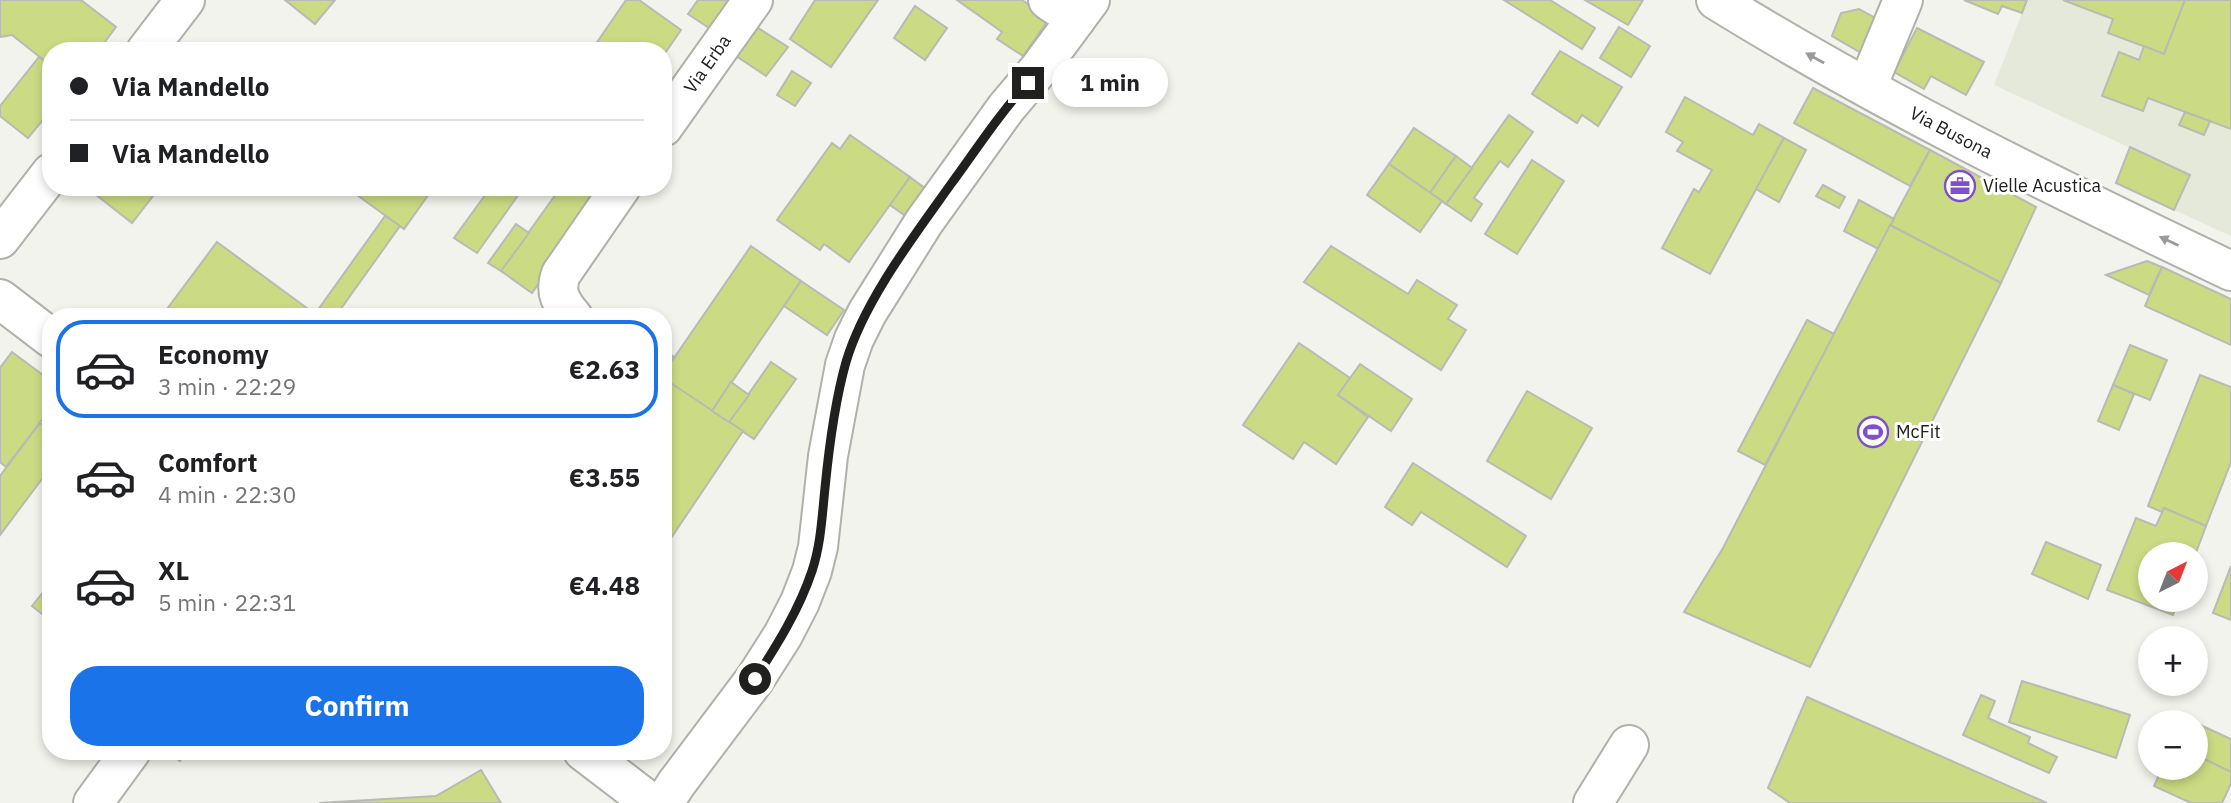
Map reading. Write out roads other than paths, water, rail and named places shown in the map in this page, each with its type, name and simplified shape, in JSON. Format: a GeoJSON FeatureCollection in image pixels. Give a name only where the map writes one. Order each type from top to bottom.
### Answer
{"type":"FeatureCollection","features":[{"type":"Feature","properties":{"kind":"street"},"geometry":{"type":"LineString","coordinates":[[153,42],[185,0]]}},
{"type":"Feature","properties":{"kind":"street","name":"Via Erba"},"geometry":{"type":"LineString","coordinates":[[672,114],[753,0]]}},
{"type":"Feature","properties":{"kind":"street","name":"Via Busona"},"geometry":{"type":"LineString","coordinates":[[1716,0],[1867,87],[2080,200],[2231,271]]}},
{"type":"Feature","properties":{"kind":"street"},"geometry":{"type":"LineString","coordinates":[[1867,87],[1903,0]]}},
{"type":"Feature","properties":{"kind":"street"},"geometry":{"type":"LineString","coordinates":[[664,803],[755,679],[783,635],[800,601],[818,547],[828,456],[845,365],[867,313],[924,222],[1006,108],[1039,69],[1071,6]]}},
{"type":"Feature","properties":{"kind":"street"},"geometry":{"type":"LineString","coordinates":[[0,239],[42,185]]}},
{"type":"Feature","properties":{"kind":"street"},"geometry":{"type":"LineString","coordinates":[[566,308],[559,299],[558,283],[561,274],[615,196]]}},
{"type":"Feature","properties":{"kind":"street"},"geometry":{"type":"LineString","coordinates":[[0,299],[42,331]]}},
{"type":"Feature","properties":{"kind":"street"},"geometry":{"type":"LineString","coordinates":[[1593,803],[1629,745]]}},
{"type":"Feature","properties":{"kind":"street"},"geometry":{"type":"LineString","coordinates":[[93,803],[124,760]]}},
{"type":"Feature","properties":{"kind":"street"},"geometry":{"type":"LineString","coordinates":[[595,760],[650,803]]}},
{"type":"Feature","properties":{"kind":"place","name":"Vielle Acustica"},"geometry":{"type":"Point","coordinates":[1960,186]}},
{"type":"Feature","properties":{"kind":"place","name":"McFit"},"geometry":{"type":"Point","coordinates":[1873,432]}}]}
